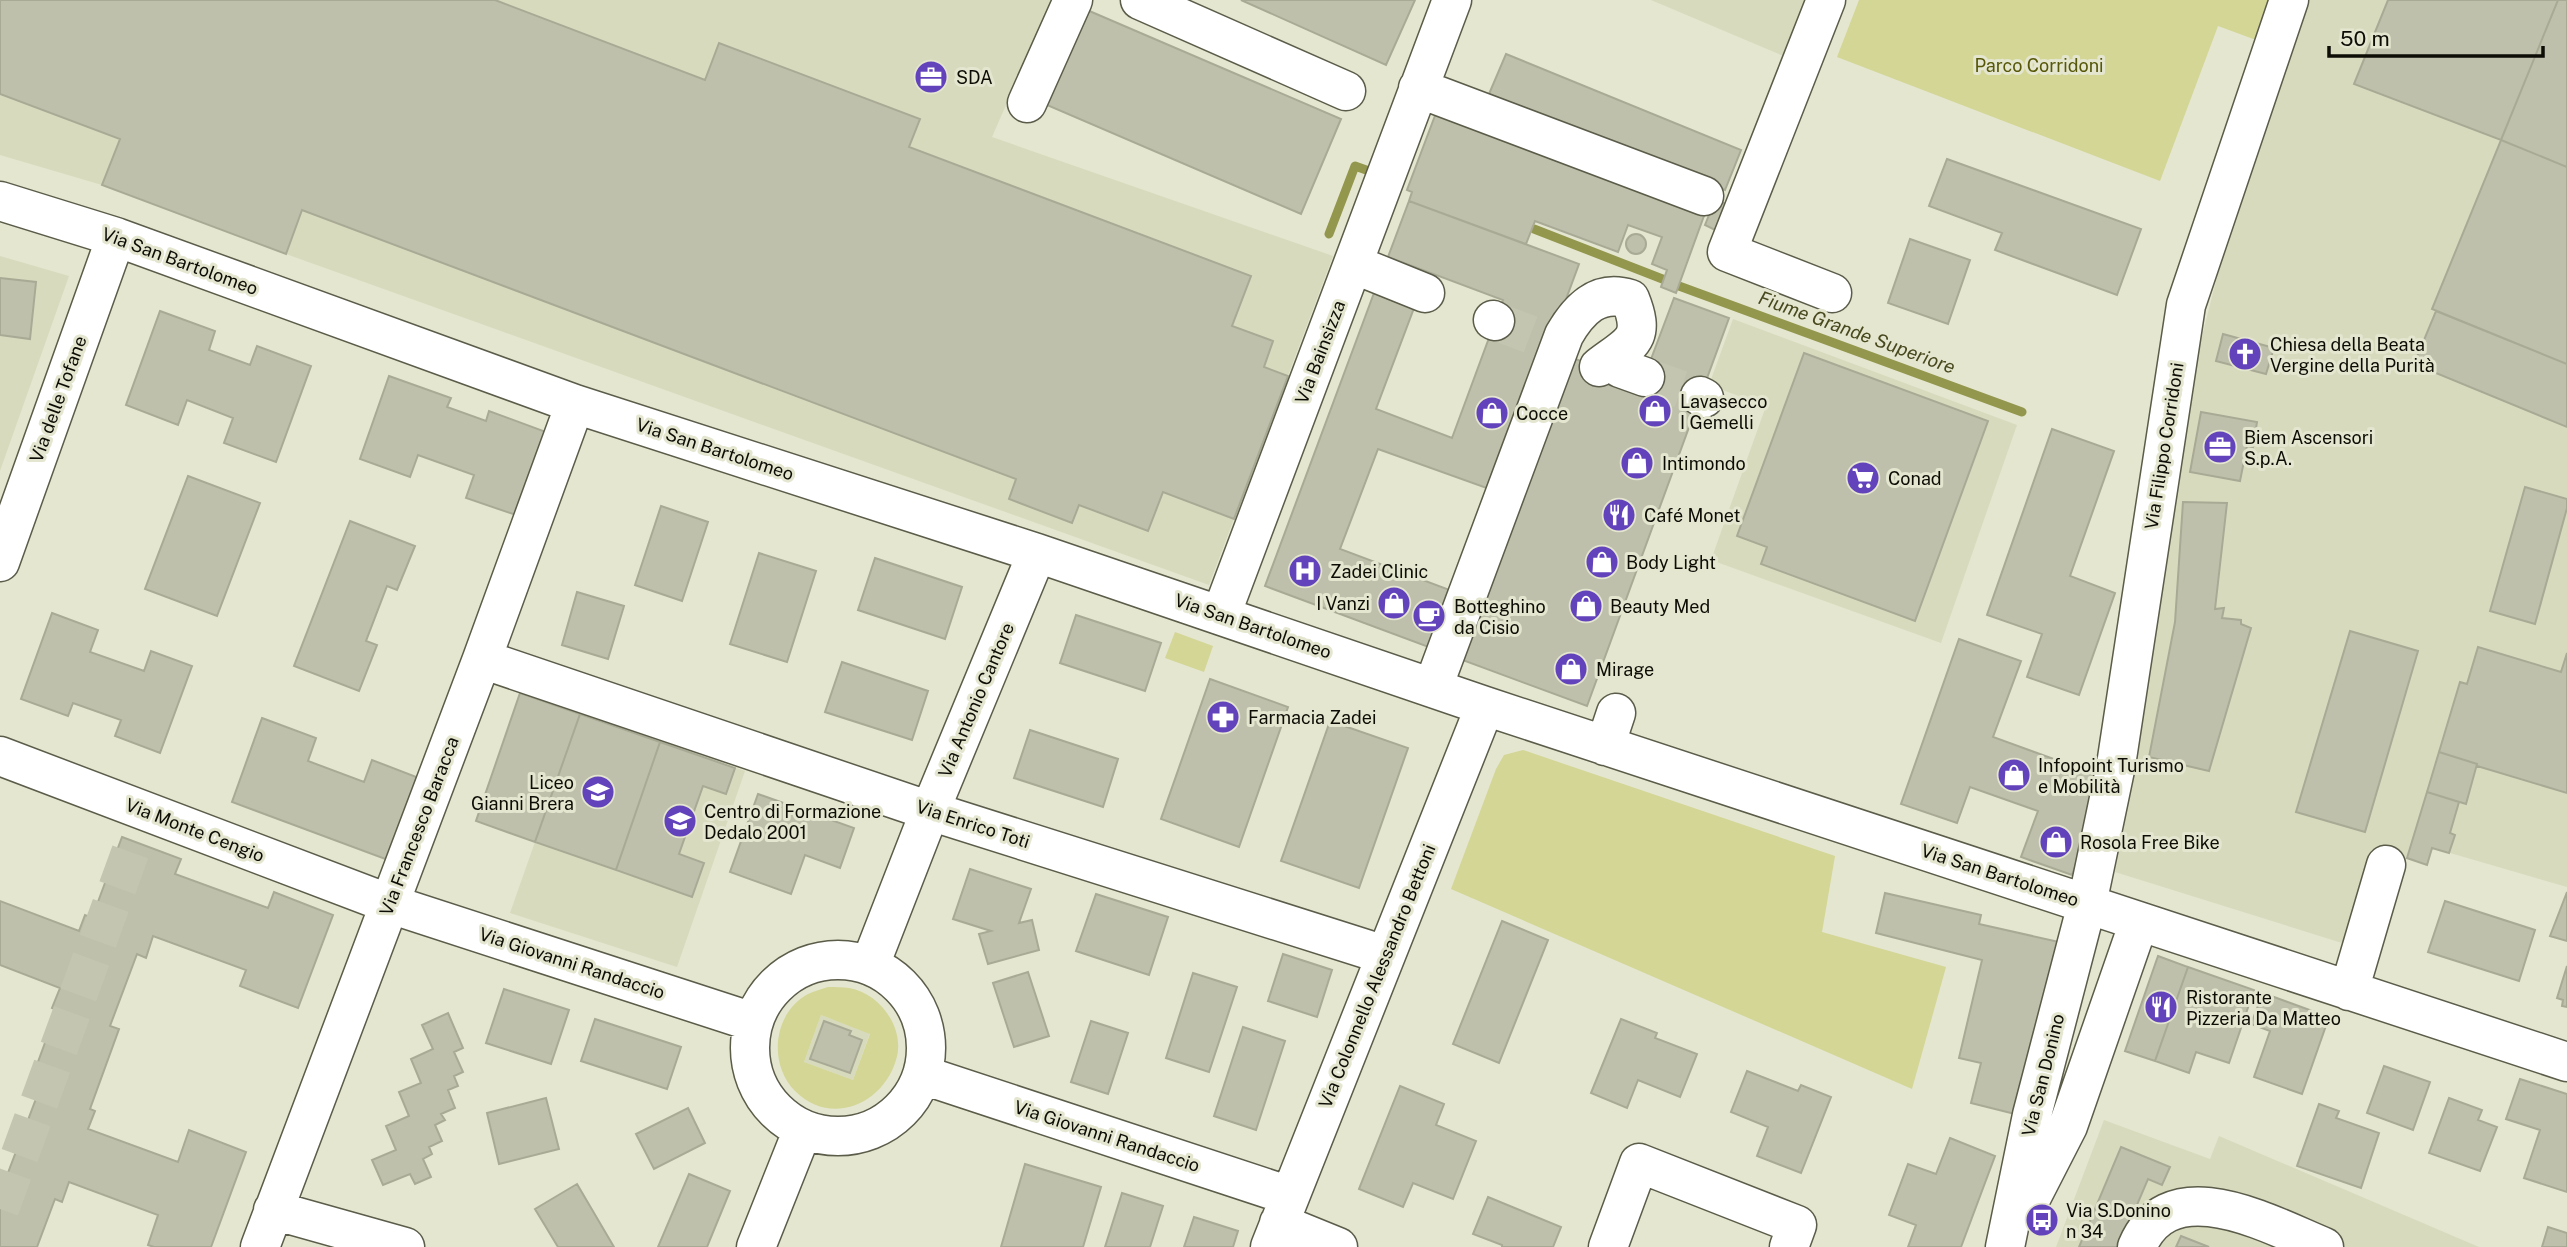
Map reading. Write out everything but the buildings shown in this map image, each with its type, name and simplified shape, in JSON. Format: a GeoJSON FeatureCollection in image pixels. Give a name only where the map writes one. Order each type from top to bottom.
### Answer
{"type":"FeatureCollection","features":[{"type":"Feature","properties":{"kind":"street"},"geometry":{"type":"LineString","coordinates":[[1027,103],[1073,0]]}},
{"type":"Feature","properties":{"kind":"street"},"geometry":{"type":"LineString","coordinates":[[1140,0],[1346,91]]}},
{"type":"Feature","properties":{"kind":"street","name":"Via Bainsizza"},"geometry":{"type":"LineString","coordinates":[[1221,615],[1452,0]]}},
{"type":"Feature","properties":{"kind":"street"},"geometry":{"type":"LineString","coordinates":[[1826,0],[1727,252],[1832,293]]}},
{"type":"Feature","properties":{"kind":"street","name":"Via Filippo Corridoni"},"geometry":{"type":"LineString","coordinates":[[2087,904],[2116,765],[2186,306],[2289,0]]}},
{"type":"Feature","properties":{"kind":"street"},"geometry":{"type":"LineString","coordinates":[[1418,88],[1704,196]]}},
{"type":"Feature","properties":{"kind":"street","name":"Via San Bartolomeo"},"geometry":{"type":"LineString","coordinates":[[0,201],[116,237],[575,404],[1221,615],[1485,706],[1610,729],[2138,922],[2567,1062]]}},
{"type":"Feature","properties":{"kind":"street","name":"Via delle Tofane"},"geometry":{"type":"LineString","coordinates":[[0,562],[116,237]]}},
{"type":"Feature","properties":{"kind":"street"},"geometry":{"type":"LineString","coordinates":[[1353,264],[1425,293]]}},
{"type":"Feature","properties":{"kind":"street"},"geometry":{"type":"LineString","coordinates":[[1433,687],[1555,343],[1579,313],[1603,296],[1616,295],[1630,299],[1638,318],[1638,330],[1615,368],[1555,343]]}},
{"type":"Feature","properties":{"kind":"street","name":"Via Francesco Baracca"},"geometry":{"type":"LineString","coordinates":[[260,1247],[482,659],[575,404]]}},
{"type":"Feature","properties":{"kind":"street","name":"Via Antonio Cantore"},"geometry":{"type":"LineString","coordinates":[[870,965],[930,811],[1037,554]]}},
{"type":"Feature","properties":{"kind":"street","name":"Via Enrico Toti"},"geometry":{"type":"LineString","coordinates":[[482,659],[930,811],[1385,955]]}},
{"type":"Feature","properties":{"kind":"street","name":"Via Colonnello Alessandro Bettoni"},"geometry":{"type":"LineString","coordinates":[[1280,1222],[1485,706]]}},
{"type":"Feature","properties":{"kind":"street","name":"Via Monte Cengio"},"geometry":{"type":"LineString","coordinates":[[0,756],[390,904]]}},
{"type":"Feature","properties":{"kind":"street"},"geometry":{"type":"LineString","coordinates":[[2349,990],[2386,865]]}},
{"type":"Feature","properties":{"kind":"street","name":"Via Giovanni Randaccio"},"geometry":{"type":"LineString","coordinates":[[390,904],[754,1022]]}},
{"type":"Feature","properties":{"kind":"street","name":"Via San Donino"},"geometry":{"type":"LineString","coordinates":[[2006,1247],[2032,1115],[2087,904]]}},
{"type":"Feature","properties":{"kind":"street","name":"Via San Donino"},"geometry":{"type":"LineString","coordinates":[[2006,1247],[2068,1126],[2138,922]]}},
{"type":"Feature","properties":{"kind":"street"},"geometry":{"type":"LineString","coordinates":[[848,959],[870,965],[893,978],[912,998],[923,1022],[927,1048],[923,1075],[909,1101],[888,1122],[861,1134],[832,1136],[803,1129],[782,1117],[766,1099],[755,1078],[750,1054],[754,1022],[767,996],[783,979],[802,967],[824,960],[848,959]]}},
{"type":"Feature","properties":{"kind":"street","name":"Via Giovanni Randaccio"},"geometry":{"type":"LineString","coordinates":[[923,1075],[1338,1247]]}},
{"type":"Feature","properties":{"kind":"street"},"geometry":{"type":"LineString","coordinates":[[757,1247],[803,1129]]}},
{"type":"Feature","properties":{"kind":"street"},"geometry":{"type":"LineString","coordinates":[[1608,1247],[1639,1163],[1797,1225],[1789,1247]]}},
{"type":"Feature","properties":{"kind":"street"},"geometry":{"type":"LineString","coordinates":[[2137,1247],[2142,1235],[2157,1217],[2179,1208],[2216,1207],[2247,1215],[2324,1247]]}},
{"type":"Feature","properties":{"kind":"street"},"geometry":{"type":"LineString","coordinates":[[273,1210],[405,1247]]}},
{"type":"Feature","properties":{"kind":"shaded area"},"geometry":{"type":"Polygon","coordinates":[[[0,0],[1052,0],[992,137],[1333,256],[1209,585],[286,254],[102,185],[0,155],[0,0]]]}},
{"type":"Feature","properties":{"kind":"shaded area"},"geometry":{"type":"Polygon","coordinates":[[[1651,0],[1812,0],[1788,58],[1651,0]]]}},
{"type":"Feature","properties":{"kind":"shaded area"},"geometry":{"type":"Polygon","coordinates":[[[2307,0],[2567,0],[2567,887],[2433,848],[2427,865],[2372,849],[2342,943],[2115,872],[2132,755],[2153,654],[2197,356],[2217,277],[2307,0]]]}},
{"type":"Feature","properties":{"kind":"shaded area"},"geometry":{"type":"Polygon","coordinates":[[[0,256],[69,276],[0,471],[0,256]]]}},
{"type":"Feature","properties":{"kind":"shaded area","name":"Conad"},"geometry":{"type":"Polygon","coordinates":[[[1733,319],[2017,425],[1941,643],[1711,560],[1766,406],[1709,385],[1733,319]]]}},
{"type":"Feature","properties":{"kind":"shaded area"},"geometry":{"type":"Polygon","coordinates":[[[580,714],[745,771],[677,967],[510,913],[580,714]]]}},
{"type":"Feature","properties":{"kind":"shaded area"},"geometry":{"type":"Polygon","coordinates":[[[821,1015],[870,1033],[853,1080],[804,1062],[821,1015]]]}},
{"type":"Feature","properties":{"kind":"shaded area"},"geometry":{"type":"Polygon","coordinates":[[[2104,1120],[2210,1159],[2219,1136],[2479,1247],[2056,1247],[2104,1120]]]}},
{"type":"Feature","properties":{"kind":"green space","name":"Parco Corridoni"},"geometry":{"type":"Polygon","coordinates":[[[1859,0],[2269,0],[2256,40],[2218,26],[2160,181],[1837,57],[1859,0]]]}},
{"type":"Feature","properties":{"kind":"green space"},"geometry":{"type":"Polygon","coordinates":[[[1175,632],[1213,646],[1204,672],[1165,658],[1175,632]]]}},
{"type":"Feature","properties":{"kind":"green space"},"geometry":{"type":"Polygon","coordinates":[[[1523,750],[1835,856],[1822,932],[1946,967],[1912,1089],[1451,889],[1496,769],[1504,755],[1523,750]]]}},
{"type":"Feature","properties":{"kind":"green space"},"geometry":{"type":"Polygon","coordinates":[[[828,987],[849,988],[871,997],[888,1014],[897,1036],[896,1060],[880,1088],[868,1099],[839,1109],[824,1108],[809,1102],[795,1091],[786,1080],[778,1053],[781,1026],[787,1013],[808,994],[828,987]],[[821,1015],[804,1062],[853,1080],[870,1034],[821,1015]]]}},
{"type":"Feature","properties":{"kind":"waterway","name":"Fiume Grande Superiore"},"geometry":{"type":"LineString","coordinates":[[1329,234],[1355,166],[1369,171]]}},
{"type":"Feature","properties":{"kind":"waterway","name":"Fiume Grande Superiore"},"geometry":{"type":"LineString","coordinates":[[1534,229],[1665,280]]}},
{"type":"Feature","properties":{"kind":"waterway","name":"Fiume Grande Superiore"},"geometry":{"type":"LineString","coordinates":[[1679,286],[2022,412]]}},
{"type":"Feature","properties":{"kind":"tunnel"},"geometry":{"type":"LineString","coordinates":[[1495,321],[1550,342]]}},
{"type":"Feature","properties":{"kind":"tunnel"},"geometry":{"type":"LineString","coordinates":[[1645,377],[1700,396]]}},
{"type":"Feature","properties":{"kind":"tunnel"},"geometry":{"type":"LineString","coordinates":[[0,1209],[134,842]]}},
{"type":"Feature","properties":{"kind":"place","name":"SDA"},"geometry":{"type":"Point","coordinates":[931,77]}},
{"type":"Feature","properties":{"kind":"place","name":"Chiesa della Beata Vergine della Purità"},"geometry":{"type":"Point","coordinates":[2245,354]}},
{"type":"Feature","properties":{"kind":"place","name":"Lavasecco I Gemelli"},"geometry":{"type":"Point","coordinates":[1655,411]}},
{"type":"Feature","properties":{"kind":"place","name":"Cocce"},"geometry":{"type":"Point","coordinates":[1492,413]}},
{"type":"Feature","properties":{"kind":"place","name":"Biem Ascensori S.p.A."},"geometry":{"type":"Point","coordinates":[2220,447]}},
{"type":"Feature","properties":{"kind":"place","name":"Intimondo"},"geometry":{"type":"Point","coordinates":[1637,463]}},
{"type":"Feature","properties":{"kind":"place","name":"Conad"},"geometry":{"type":"Point","coordinates":[1863,478]}},
{"type":"Feature","properties":{"kind":"place","name":"Café Monet"},"geometry":{"type":"Point","coordinates":[1619,515]}},
{"type":"Feature","properties":{"kind":"place","name":"Body Light"},"geometry":{"type":"Point","coordinates":[1602,562]}},
{"type":"Feature","properties":{"kind":"place","name":"Zadei Clinic"},"geometry":{"type":"Point","coordinates":[1305,571]}},
{"type":"Feature","properties":{"kind":"place","name":"I Vanzi"},"geometry":{"type":"Point","coordinates":[1394,603]}},
{"type":"Feature","properties":{"kind":"place","name":"Beauty Med"},"geometry":{"type":"Point","coordinates":[1586,606]}},
{"type":"Feature","properties":{"kind":"place","name":"Botteghino da Cisio"},"geometry":{"type":"Point","coordinates":[1429,616]}},
{"type":"Feature","properties":{"kind":"place","name":"Mirage"},"geometry":{"type":"Point","coordinates":[1571,669]}},
{"type":"Feature","properties":{"kind":"place","name":"Farmacia Zadei"},"geometry":{"type":"Point","coordinates":[1223,717]}},
{"type":"Feature","properties":{"kind":"place","name":"Infopoint Turismo e Mobilità"},"geometry":{"type":"Point","coordinates":[2014,775]}},
{"type":"Feature","properties":{"kind":"place","name":"Liceo Gianni Brera"},"geometry":{"type":"Point","coordinates":[598,792]}},
{"type":"Feature","properties":{"kind":"place","name":"Centro di Formazione Dedalo 2001"},"geometry":{"type":"Point","coordinates":[680,821]}},
{"type":"Feature","properties":{"kind":"place","name":"Rosola Free Bike"},"geometry":{"type":"Point","coordinates":[2056,842]}},
{"type":"Feature","properties":{"kind":"place","name":"Ristorante Pizzeria Da Matteo"},"geometry":{"type":"Point","coordinates":[2161,1007]}},
{"type":"Feature","properties":{"kind":"place","name":"Via S.Donino n 34"},"geometry":{"type":"Point","coordinates":[2042,1220]}}]}
